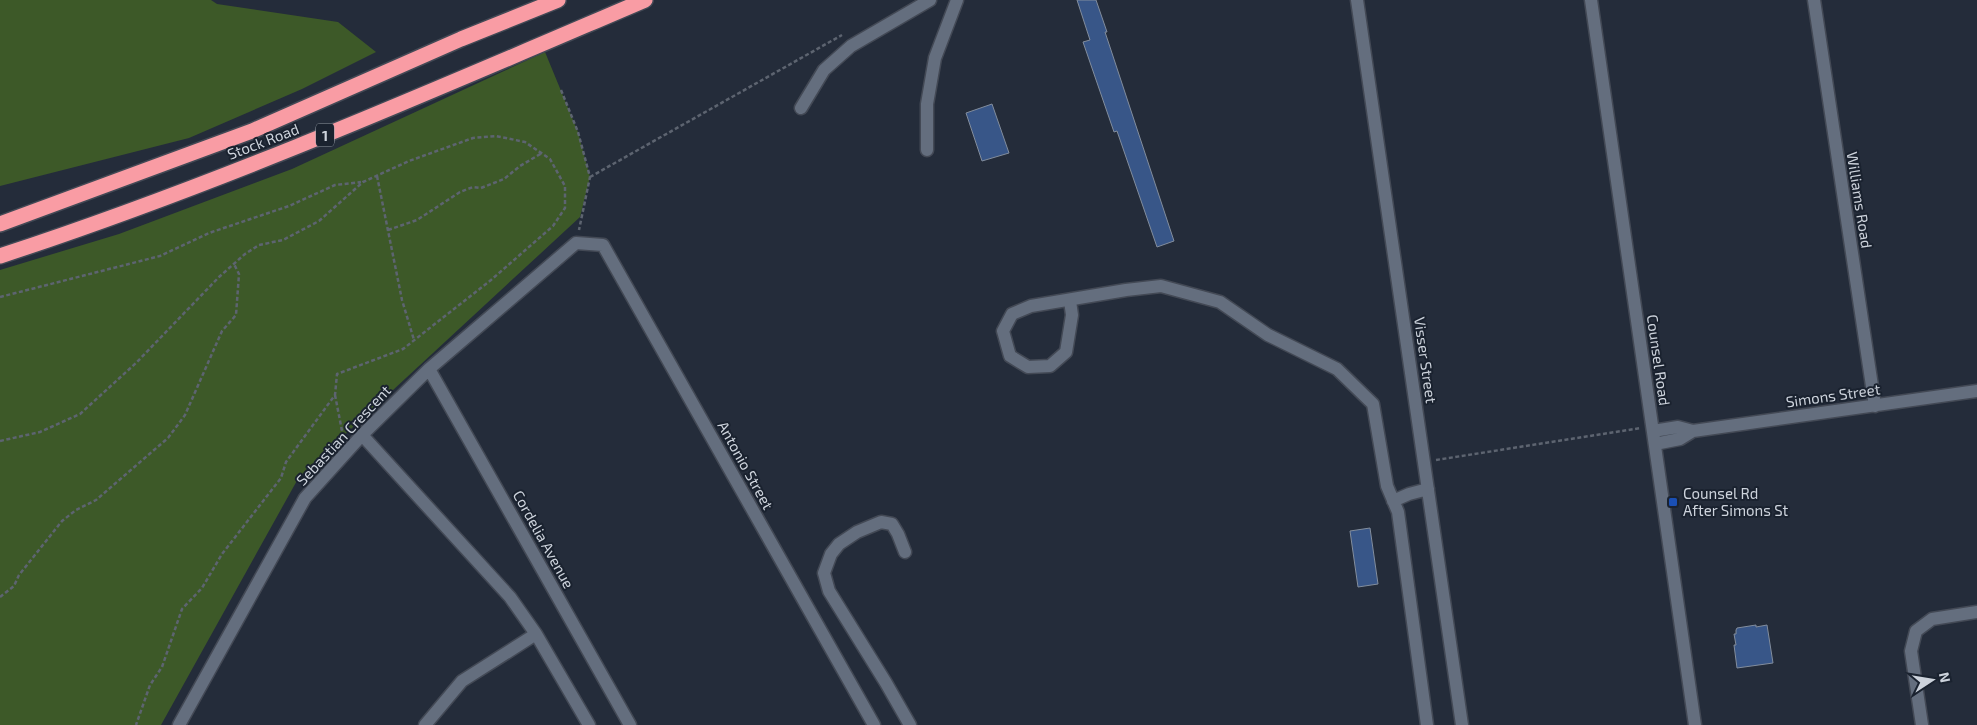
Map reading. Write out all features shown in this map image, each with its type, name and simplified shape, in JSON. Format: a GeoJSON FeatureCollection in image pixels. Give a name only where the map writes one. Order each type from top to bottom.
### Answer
{"type":"FeatureCollection","features":[{"type":"Feature","properties":{"kind":"highway","name":"Stock Road"},"geometry":{"type":"LineString","coordinates":[[0,224],[252,132],[461,40],[558,0]]}},
{"type":"Feature","properties":{"kind":"highway","name":"Stock Road"},"geometry":{"type":"LineString","coordinates":[[0,256],[125,213],[324,136],[645,0]]}},
{"type":"Feature","properties":{"kind":"street"},"geometry":{"type":"LineString","coordinates":[[801,108],[824,70],[851,46],[930,0]]}},
{"type":"Feature","properties":{"kind":"street"},"geometry":{"type":"LineString","coordinates":[[927,150],[926,104],[935,58],[958,0]]}},
{"type":"Feature","properties":{"kind":"street","name":"Visser Street"},"geometry":{"type":"LineString","coordinates":[[1358,0],[1462,725]]}},
{"type":"Feature","properties":{"kind":"street","name":"Counsel Road"},"geometry":{"type":"LineString","coordinates":[[1591,0],[1695,725]]}},
{"type":"Feature","properties":{"kind":"street","name":"Williams Road"},"geometry":{"type":"LineString","coordinates":[[1814,0],[1874,406]]}},
{"type":"Feature","properties":{"kind":"street","name":"Sebastian Crescent"},"geometry":{"type":"LineString","coordinates":[[179,725],[305,498],[362,435],[429,369],[576,243]]}},
{"type":"Feature","properties":{"kind":"street","name":"Antonio Street"},"geometry":{"type":"LineString","coordinates":[[576,243],[603,245],[874,725]]}},
{"type":"Feature","properties":{"kind":"street"},"geometry":{"type":"LineString","coordinates":[[1070,301],[1072,315],[1066,352],[1050,366],[1028,367],[1010,356],[1003,331],[1012,314],[1032,306],[1161,286],[1220,302],[1268,335],[1337,369],[1373,404],[1387,486],[1398,512],[1427,725]]}},
{"type":"Feature","properties":{"kind":"street","name":"Cordelia Avenue"},"geometry":{"type":"LineString","coordinates":[[429,369],[630,725]]}},
{"type":"Feature","properties":{"kind":"street","name":"Simons Street"},"geometry":{"type":"LineString","coordinates":[[1653,434],[1678,427],[1693,431],[1977,391]]}},
{"type":"Feature","properties":{"kind":"street"},"geometry":{"type":"LineString","coordinates":[[362,435],[510,597],[536,634],[589,725]]}},
{"type":"Feature","properties":{"kind":"street"},"geometry":{"type":"LineString","coordinates":[[1394,501],[1409,494],[1428,489]]}},
{"type":"Feature","properties":{"kind":"street"},"geometry":{"type":"LineString","coordinates":[[906,552],[892,524],[881,522],[857,532],[839,544],[831,554],[824,573],[829,591],[910,725]]}},
{"type":"Feature","properties":{"kind":"street"},"geometry":{"type":"LineString","coordinates":[[1922,725],[1911,651],[1916,630],[1932,618],[1977,612]]}},
{"type":"Feature","properties":{"kind":"street"},"geometry":{"type":"LineString","coordinates":[[425,725],[462,680],[536,634]]}},
{"type":"Feature","properties":{"kind":"path"},"geometry":{"type":"LineString","coordinates":[[590,176],[843,34]]}},
{"type":"Feature","properties":{"kind":"path"},"geometry":{"type":"LineString","coordinates":[[561,90],[578,132],[590,176],[576,243]]}},
{"type":"Feature","properties":{"kind":"path"},"geometry":{"type":"LineString","coordinates":[[0,441],[40,432],[80,414],[136,363],[195,301],[234,264],[259,245],[283,240],[319,221],[363,182],[409,161],[473,138],[496,136],[526,142],[550,158],[565,186],[565,208],[553,226],[491,280],[414,340],[402,348],[337,374],[335,395],[343,436]]}},
{"type":"Feature","properties":{"kind":"path"},"geometry":{"type":"LineString","coordinates":[[388,230],[417,220],[460,192],[472,187],[481,188],[504,179],[520,166],[542,153]]}},
{"type":"Feature","properties":{"kind":"path"},"geometry":{"type":"LineString","coordinates":[[376,176],[402,300],[414,340]]}},
{"type":"Feature","properties":{"kind":"path"},"geometry":{"type":"LineString","coordinates":[[0,297],[160,256],[209,234],[288,206],[335,185],[363,182]]}},
{"type":"Feature","properties":{"kind":"path"},"geometry":{"type":"LineString","coordinates":[[0,597],[14,586],[19,575],[62,521],[76,510],[96,500],[168,438],[185,416],[222,331],[236,315],[239,274],[234,264]]}},
{"type":"Feature","properties":{"kind":"path"},"geometry":{"type":"LineString","coordinates":[[136,725],[150,685],[162,667],[182,609],[202,588],[222,554],[281,478],[286,462],[335,395]]}},
{"type":"Feature","properties":{"kind":"path"},"geometry":{"type":"LineString","coordinates":[[1424,462],[1653,434]]}},
{"type":"Feature","properties":{"kind":"green space"},"geometry":{"type":"Polygon","coordinates":[[[0,0],[211,0],[217,4],[338,22],[376,52],[302,89],[189,138],[0,186],[0,0]]]}},
{"type":"Feature","properties":{"kind":"green space"},"geometry":{"type":"Polygon","coordinates":[[[545,52],[578,132],[590,177],[580,217],[299,477],[161,725],[0,725],[0,270],[119,234],[292,169],[545,52]]]}},
{"type":"Feature","properties":{"kind":"building"},"geometry":{"type":"Polygon","coordinates":[[[1077,0],[1096,0],[1174,241],[1157,247],[1117,131],[1114,132],[1083,42],[1090,40],[1077,0]]]}},
{"type":"Feature","properties":{"kind":"building"},"geometry":{"type":"Polygon","coordinates":[[[992,104],[1009,153],[982,161],[966,113],[992,104]]]}},
{"type":"Feature","properties":{"kind":"building"},"geometry":{"type":"Polygon","coordinates":[[[1370,528],[1378,584],[1358,587],[1350,531],[1370,528]]]}},
{"type":"Feature","properties":{"kind":"building"},"geometry":{"type":"Polygon","coordinates":[[[1756,625],[1756,627],[1767,625],[1773,663],[1737,668],[1734,634],[1736,634],[1737,628],[1756,625]]]}},
{"type":"Feature","properties":{"kind":"place","name":"Counsel Rd After Simons St"},"geometry":{"type":"Point","coordinates":[1673,502]}}]}
